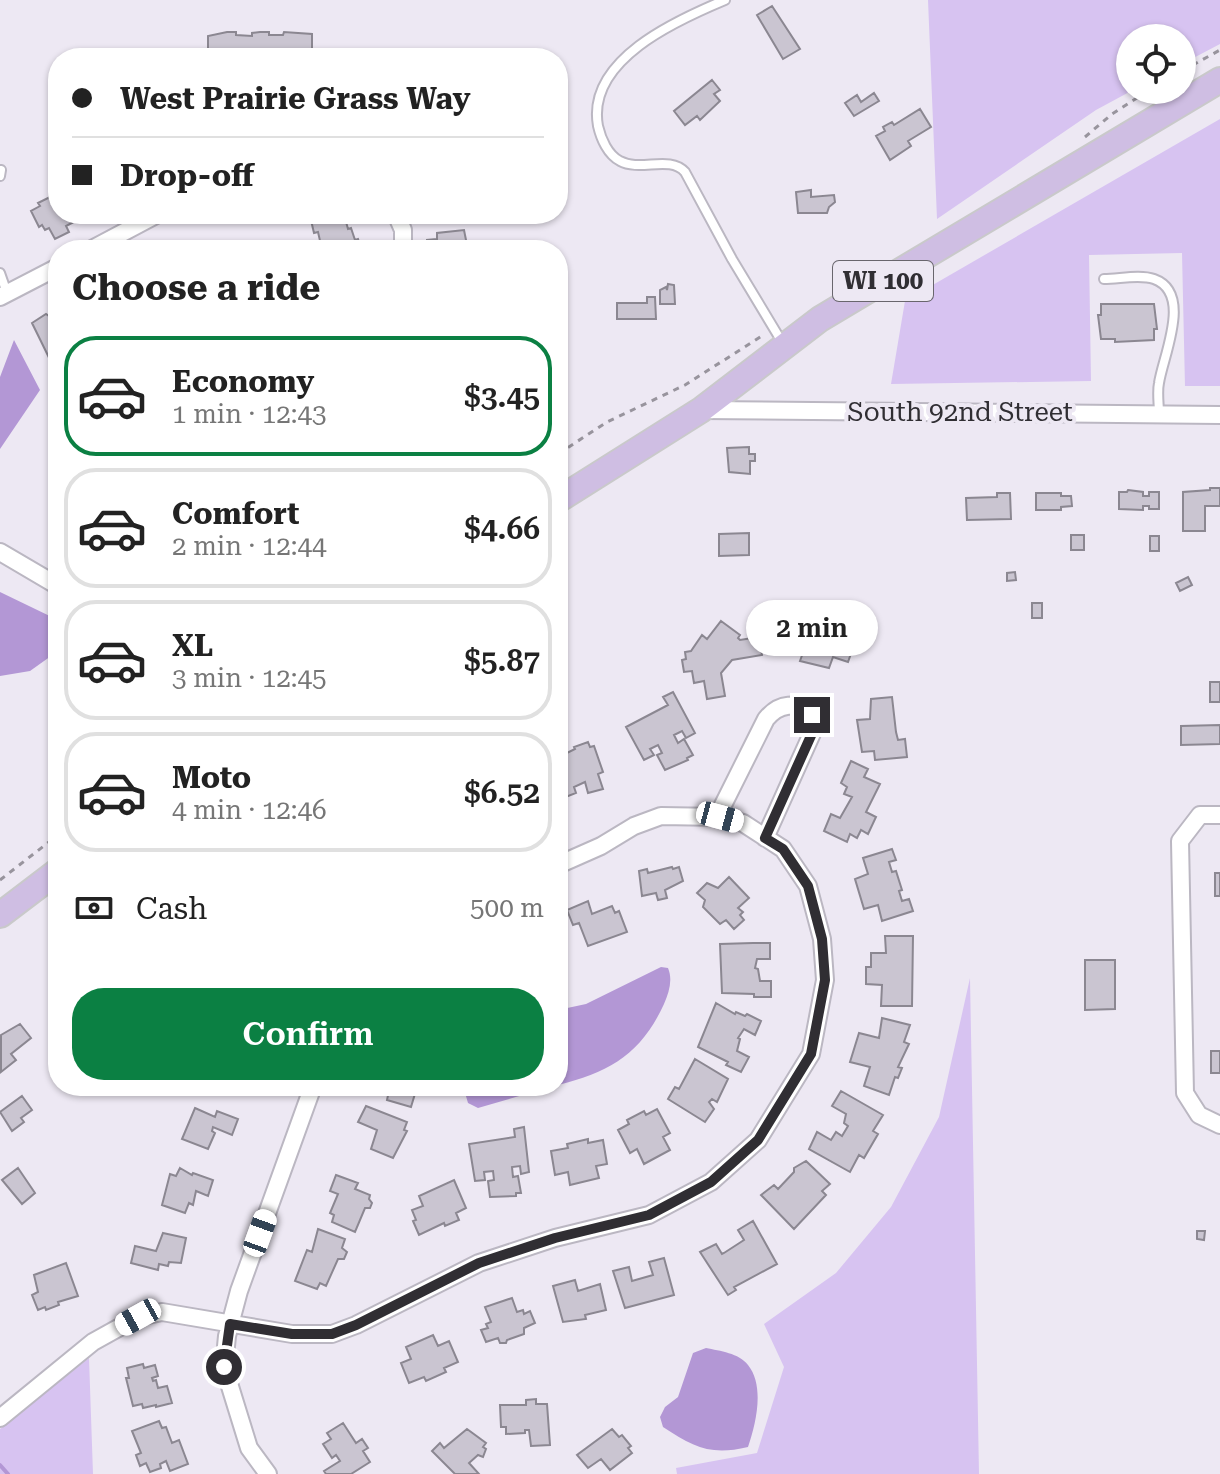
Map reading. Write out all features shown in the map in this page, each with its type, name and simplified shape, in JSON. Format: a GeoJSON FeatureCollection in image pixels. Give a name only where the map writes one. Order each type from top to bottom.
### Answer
{"type":"FeatureCollection","features":[{"type":"Feature","properties":{"kind":"main road","name":"WI 100"},"geometry":{"type":"LineString","coordinates":[[568,494],[701,410],[830,313],[1220,80]]}},
{"type":"Feature","properties":{"kind":"main road"},"geometry":{"type":"LineString","coordinates":[[0,915],[48,879]]}},
{"type":"Feature","properties":{"kind":"street"},"geometry":{"type":"LineString","coordinates":[[109,240],[139,224]]}},
{"type":"Feature","properties":{"kind":"street"},"geometry":{"type":"LineString","coordinates":[[4,295],[48,273]]}},
{"type":"Feature","properties":{"kind":"street","name":"South 92nd Street"},"geometry":{"type":"LineString","coordinates":[[701,410],[1220,415]]}},
{"type":"Feature","properties":{"kind":"street"},"geometry":{"type":"LineString","coordinates":[[0,552],[48,580]]}},
{"type":"Feature","properties":{"kind":"street"},"geometry":{"type":"LineString","coordinates":[[717,817],[766,719],[773,710],[782,706],[800,707],[812,715],[814,729],[765,838]]}},
{"type":"Feature","properties":{"kind":"street"},"geometry":{"type":"LineString","coordinates":[[1220,815],[1200,815],[1180,841],[1185,1093],[1199,1115],[1220,1125]]}},
{"type":"Feature","properties":{"kind":"street"},"geometry":{"type":"LineString","coordinates":[[0,1418],[93,1342],[138,1317],[162,1312],[292,1334],[332,1334],[479,1263],[555,1238],[649,1215],[711,1182],[758,1140],[811,1054],[825,980],[822,939],[808,886],[783,849],[743,823],[717,817],[661,816],[634,826],[568,861]]}},
{"type":"Feature","properties":{"kind":"street"},"geometry":{"type":"LineString","coordinates":[[268,1474],[249,1448],[224,1367],[230,1324],[239,1291],[309,1096]]}},
{"type":"Feature","properties":{"kind":"lane"},"geometry":{"type":"LineString","coordinates":[[725,0],[660,31],[619,64],[600,98],[598,127],[607,149],[620,161],[681,167],[743,279],[785,346]]}},
{"type":"Feature","properties":{"kind":"lane"},"geometry":{"type":"LineString","coordinates":[[0,273],[4,295]]}},
{"type":"Feature","properties":{"kind":"lane"},"geometry":{"type":"LineString","coordinates":[[1104,279],[1151,278],[1164,284],[1172,295],[1170,347],[1158,384],[1159,414]]}},
{"type":"Feature","properties":{"kind":"path"},"geometry":{"type":"LineString","coordinates":[[1196,63],[1220,50]]}},
{"type":"Feature","properties":{"kind":"path"},"geometry":{"type":"LineString","coordinates":[[0,880],[48,843]]}},
{"type":"Feature","properties":{"kind":"shaded area"},"geometry":{"type":"Polygon","coordinates":[[[928,0],[1220,0],[1220,44],[1196,57],[1196,24],[1116,24],[1116,99],[937,219],[928,0]]]}},
{"type":"Feature","properties":{"kind":"shaded area"},"geometry":{"type":"Polygon","coordinates":[[[1220,119],[1220,386],[1185,386],[1182,253],[1089,255],[1091,381],[891,384],[905,301],[1220,119]]]}},
{"type":"Feature","properties":{"kind":"shaded area"},"geometry":{"type":"Polygon","coordinates":[[[14,340],[40,390],[0,449],[0,377],[14,340]]]}},
{"type":"Feature","properties":{"kind":"shaded area"},"geometry":{"type":"Polygon","coordinates":[[[0,592],[48,615],[48,658],[30,671],[0,676],[0,592]]]}},
{"type":"Feature","properties":{"kind":"shaded area"},"geometry":{"type":"Polygon","coordinates":[[[661,967],[668,968],[669,990],[645,1036],[608,1067],[568,1082],[568,1008],[586,1004],[661,967]]]}},
{"type":"Feature","properties":{"kind":"shaded area"},"geometry":{"type":"Polygon","coordinates":[[[970,978],[979,1474],[677,1474],[676,1468],[757,1453],[784,1367],[764,1324],[836,1273],[891,1207],[939,1117],[970,978]]]}},
{"type":"Feature","properties":{"kind":"shaded area"},"geometry":{"type":"Polygon","coordinates":[[[466,1096],[519,1096],[478,1108],[468,1103],[466,1096]]]}},
{"type":"Feature","properties":{"kind":"shaded area"},"geometry":{"type":"Polygon","coordinates":[[[706,1348],[740,1358],[753,1374],[758,1394],[748,1447],[735,1450],[703,1448],[663,1427],[660,1417],[665,1407],[678,1397],[693,1353],[706,1348]]]}},
{"type":"Feature","properties":{"kind":"shaded area"},"geometry":{"type":"Polygon","coordinates":[[[89,1358],[93,1474],[0,1474],[0,1429],[89,1358]]]}},
{"type":"Feature","properties":{"kind":"building"},"geometry":{"type":"Polygon","coordinates":[[[772,6],[800,49],[783,59],[757,15],[772,6]]]}},
{"type":"Feature","properties":{"kind":"building"},"geometry":{"type":"Polygon","coordinates":[[[227,32],[252,36],[252,33],[260,32],[269,32],[269,35],[283,35],[284,32],[312,34],[312,48],[208,48],[208,36],[227,32]]]}},
{"type":"Feature","properties":{"kind":"building"},"geometry":{"type":"Polygon","coordinates":[[[712,80],[720,90],[714,94],[720,101],[700,120],[697,116],[685,125],[674,111],[712,80]]]}},
{"type":"Feature","properties":{"kind":"building"},"geometry":{"type":"Polygon","coordinates":[[[874,93],[879,101],[854,116],[845,103],[857,95],[861,102],[874,93]]]}},
{"type":"Feature","properties":{"kind":"building"},"geometry":{"type":"Polygon","coordinates":[[[920,109],[931,127],[908,141],[911,146],[890,160],[876,136],[885,131],[883,127],[892,122],[894,125],[920,109]]]}},
{"type":"Feature","properties":{"kind":"building"},"geometry":{"type":"Polygon","coordinates":[[[811,190],[811,197],[834,195],[835,202],[827,213],[798,213],[796,192],[811,190]]]}},
{"type":"Feature","properties":{"kind":"building"},"geometry":{"type":"Polygon","coordinates":[[[48,198],[48,224],[70,224],[66,226],[69,232],[55,239],[49,228],[39,227],[31,211],[40,206],[38,203],[48,198]]]}},
{"type":"Feature","properties":{"kind":"building"},"geometry":{"type":"Polygon","coordinates":[[[312,224],[347,224],[355,240],[320,240],[318,232],[314,233],[312,224]]]}},
{"type":"Feature","properties":{"kind":"building"},"geometry":{"type":"Polygon","coordinates":[[[464,230],[466,240],[427,240],[437,239],[437,233],[464,230]]]}},
{"type":"Feature","properties":{"kind":"building"},"geometry":{"type":"Polygon","coordinates":[[[668,284],[674,285],[675,304],[660,304],[660,290],[666,287],[667,290],[668,284]]]}},
{"type":"Feature","properties":{"kind":"building"},"geometry":{"type":"Polygon","coordinates":[[[647,297],[655,297],[656,319],[617,319],[617,303],[647,303],[647,297]]]}},
{"type":"Feature","properties":{"kind":"building"},"geometry":{"type":"Polygon","coordinates":[[[1101,304],[1154,304],[1157,329],[1154,329],[1154,340],[1115,342],[1115,339],[1101,339],[1098,315],[1101,315],[1101,304]]]}},
{"type":"Feature","properties":{"kind":"building"},"geometry":{"type":"Polygon","coordinates":[[[48,315],[48,356],[32,323],[48,315]]]}},
{"type":"Feature","properties":{"kind":"building"},"geometry":{"type":"Polygon","coordinates":[[[749,447],[749,454],[755,454],[755,461],[750,461],[750,474],[729,472],[727,448],[749,447]]]}},
{"type":"Feature","properties":{"kind":"building"},"geometry":{"type":"Polygon","coordinates":[[[1220,488],[1220,506],[1205,506],[1205,531],[1183,531],[1183,492],[1220,488]]]}},
{"type":"Feature","properties":{"kind":"building"},"geometry":{"type":"Polygon","coordinates":[[[1119,492],[1143,492],[1143,496],[1149,496],[1149,492],[1159,492],[1159,509],[1143,506],[1143,510],[1119,509],[1119,492]]]}},
{"type":"Feature","properties":{"kind":"building"},"geometry":{"type":"Polygon","coordinates":[[[997,493],[1010,493],[1011,519],[967,520],[966,498],[997,497],[997,493]]]}},
{"type":"Feature","properties":{"kind":"building"},"geometry":{"type":"Polygon","coordinates":[[[1036,493],[1071,496],[1072,506],[1061,507],[1061,510],[1036,510],[1036,493]]]}},
{"type":"Feature","properties":{"kind":"building"},"geometry":{"type":"Polygon","coordinates":[[[749,533],[749,555],[719,556],[719,534],[749,533]]]}},
{"type":"Feature","properties":{"kind":"building"},"geometry":{"type":"Polygon","coordinates":[[[1071,535],[1084,535],[1084,550],[1071,550],[1071,535]]]}},
{"type":"Feature","properties":{"kind":"building"},"geometry":{"type":"Polygon","coordinates":[[[1150,536],[1159,536],[1159,551],[1150,551],[1150,536]]]}},
{"type":"Feature","properties":{"kind":"building"},"geometry":{"type":"Polygon","coordinates":[[[1015,572],[1016,580],[1007,581],[1007,573],[1015,572]]]}},
{"type":"Feature","properties":{"kind":"building"},"geometry":{"type":"Polygon","coordinates":[[[1188,577],[1192,585],[1180,591],[1176,583],[1188,577]]]}},
{"type":"Feature","properties":{"kind":"building"},"geometry":{"type":"Polygon","coordinates":[[[1032,603],[1042,603],[1042,618],[1032,618],[1032,603]]]}},
{"type":"Feature","properties":{"kind":"building"},"geometry":{"type":"Polygon","coordinates":[[[802,607],[823,614],[821,621],[837,626],[839,620],[860,628],[848,662],[833,657],[829,668],[800,661],[805,647],[790,642],[802,607]]]}},
{"type":"Feature","properties":{"kind":"building"},"geometry":{"type":"Polygon","coordinates":[[[721,621],[740,635],[740,640],[759,637],[762,655],[732,660],[721,673],[725,696],[707,699],[704,681],[694,683],[692,671],[684,672],[682,660],[686,659],[685,652],[691,651],[702,635],[707,639],[721,621]]]}},
{"type":"Feature","properties":{"kind":"building"},"geometry":{"type":"Polygon","coordinates":[[[1210,682],[1220,682],[1220,702],[1210,702],[1210,682]]]}},
{"type":"Feature","properties":{"kind":"building"},"geometry":{"type":"Polygon","coordinates":[[[673,692],[695,733],[686,738],[682,731],[674,735],[678,743],[684,739],[693,755],[665,770],[657,755],[662,753],[658,745],[650,749],[654,755],[644,760],[626,727],[668,705],[663,697],[673,692]]]}},
{"type":"Feature","properties":{"kind":"building"},"geometry":{"type":"Polygon","coordinates":[[[892,697],[898,740],[905,739],[907,757],[875,760],[874,751],[862,752],[857,720],[870,719],[871,699],[892,697]]]}},
{"type":"Feature","properties":{"kind":"building"},"geometry":{"type":"Polygon","coordinates":[[[1220,725],[1220,744],[1181,745],[1181,726],[1220,725]]]}},
{"type":"Feature","properties":{"kind":"building"},"geometry":{"type":"Polygon","coordinates":[[[588,742],[590,747],[594,746],[603,772],[598,774],[603,789],[588,793],[585,782],[574,787],[576,793],[568,796],[568,752],[588,742]]]}},
{"type":"Feature","properties":{"kind":"building"},"geometry":{"type":"Polygon","coordinates":[[[851,761],[868,769],[864,777],[880,784],[866,812],[876,817],[868,834],[861,830],[857,838],[850,834],[847,842],[824,831],[831,814],[840,818],[852,797],[844,794],[847,787],[841,783],[851,761]]]}},
{"type":"Feature","properties":{"kind":"building"},"geometry":{"type":"Polygon","coordinates":[[[892,849],[896,860],[889,862],[892,872],[896,871],[902,901],[909,899],[913,911],[882,921],[878,905],[864,909],[855,879],[868,874],[863,858],[892,849]]]}},
{"type":"Feature","properties":{"kind":"building"},"geometry":{"type":"Polygon","coordinates":[[[679,867],[683,881],[665,890],[667,898],[658,900],[656,893],[642,896],[639,871],[647,869],[648,873],[679,867]]]}},
{"type":"Feature","properties":{"kind":"building"},"geometry":{"type":"Polygon","coordinates":[[[1215,873],[1220,873],[1220,896],[1215,896],[1215,873]]]}},
{"type":"Feature","properties":{"kind":"building"},"geometry":{"type":"Polygon","coordinates":[[[729,877],[749,898],[738,908],[743,912],[740,915],[744,920],[734,929],[726,920],[720,924],[703,907],[705,900],[697,893],[707,883],[718,888],[729,877]]]}},
{"type":"Feature","properties":{"kind":"building"},"geometry":{"type":"Polygon","coordinates":[[[588,901],[592,914],[612,906],[615,913],[619,911],[627,932],[588,946],[579,923],[573,925],[568,910],[588,901]]]}},
{"type":"Feature","properties":{"kind":"building"},"geometry":{"type":"Polygon","coordinates":[[[885,936],[913,936],[912,1006],[881,1006],[882,985],[866,984],[866,967],[871,967],[871,953],[886,953],[885,936]]]}},
{"type":"Feature","properties":{"kind":"building"},"geometry":{"type":"Polygon","coordinates":[[[770,943],[770,959],[757,959],[755,968],[758,969],[760,981],[771,981],[771,997],[722,993],[720,944],[770,943]]]}},
{"type":"Feature","properties":{"kind":"building"},"geometry":{"type":"Polygon","coordinates":[[[1085,960],[1115,960],[1115,1009],[1085,1010],[1085,960]]]}},
{"type":"Feature","properties":{"kind":"building"},"geometry":{"type":"Polygon","coordinates":[[[716,1003],[735,1014],[747,1014],[761,1021],[755,1035],[744,1029],[738,1038],[737,1051],[749,1057],[741,1072],[698,1047],[716,1003]]]}},
{"type":"Feature","properties":{"kind":"building"},"geometry":{"type":"Polygon","coordinates":[[[882,1018],[910,1025],[904,1042],[909,1044],[898,1067],[902,1068],[898,1078],[895,1077],[889,1095],[864,1086],[870,1067],[850,1062],[859,1033],[879,1038],[882,1018]]]}},
{"type":"Feature","properties":{"kind":"building"},"geometry":{"type":"Polygon","coordinates":[[[20,1024],[31,1038],[11,1054],[16,1060],[1,1072],[1,1035],[20,1024]]]}},
{"type":"Feature","properties":{"kind":"building"},"geometry":{"type":"Polygon","coordinates":[[[1211,1051],[1220,1051],[1220,1073],[1211,1073],[1211,1051]]]}},
{"type":"Feature","properties":{"kind":"building"},"geometry":{"type":"Polygon","coordinates":[[[695,1059],[728,1079],[717,1102],[712,1099],[709,1102],[714,1109],[705,1122],[668,1099],[675,1087],[679,1089],[695,1059]]]}},
{"type":"Feature","properties":{"kind":"building"},"geometry":{"type":"Polygon","coordinates":[[[841,1091],[883,1115],[873,1131],[878,1134],[864,1158],[859,1155],[850,1172],[809,1149],[817,1132],[831,1140],[836,1132],[842,1136],[848,1126],[844,1123],[846,1114],[832,1106],[841,1091]]]}},
{"type":"Feature","properties":{"kind":"building"},"geometry":{"type":"Polygon","coordinates":[[[22,1096],[32,1110],[21,1118],[24,1122],[12,1131],[0,1112],[22,1096]]]}},
{"type":"Feature","properties":{"kind":"building"},"geometry":{"type":"Polygon","coordinates":[[[388,1096],[414,1096],[411,1107],[387,1100],[388,1096]]]}},
{"type":"Feature","properties":{"kind":"building"},"geometry":{"type":"Polygon","coordinates":[[[366,1106],[407,1122],[404,1130],[407,1131],[393,1158],[371,1149],[377,1130],[358,1122],[366,1106]]]}},
{"type":"Feature","properties":{"kind":"building"},"geometry":{"type":"Polygon","coordinates":[[[195,1108],[215,1117],[217,1111],[238,1119],[232,1135],[213,1127],[215,1133],[208,1149],[182,1139],[195,1108]]]}},
{"type":"Feature","properties":{"kind":"building"},"geometry":{"type":"Polygon","coordinates":[[[657,1109],[670,1133],[663,1137],[670,1150],[644,1164],[637,1149],[630,1153],[618,1130],[629,1124],[627,1120],[644,1111],[646,1115],[657,1109]]]}},
{"type":"Feature","properties":{"kind":"building"},"geometry":{"type":"Polygon","coordinates":[[[524,1127],[529,1172],[521,1174],[520,1166],[512,1167],[513,1177],[518,1176],[521,1193],[490,1197],[488,1181],[494,1180],[493,1171],[484,1172],[485,1180],[475,1181],[469,1144],[515,1137],[514,1129],[524,1127]]]}},
{"type":"Feature","properties":{"kind":"building"},"geometry":{"type":"Polygon","coordinates":[[[588,1139],[588,1143],[603,1140],[607,1164],[596,1166],[599,1178],[570,1185],[568,1172],[555,1175],[551,1151],[588,1139]]]}},
{"type":"Feature","properties":{"kind":"building"},"geometry":{"type":"Polygon","coordinates":[[[806,1161],[830,1184],[822,1191],[826,1195],[794,1229],[761,1195],[774,1185],[778,1189],[794,1172],[794,1168],[806,1161]]]}},
{"type":"Feature","properties":{"kind":"building"},"geometry":{"type":"Polygon","coordinates":[[[18,1168],[35,1193],[22,1204],[2,1180],[18,1168]]]}},
{"type":"Feature","properties":{"kind":"building"},"geometry":{"type":"Polygon","coordinates":[[[180,1168],[192,1175],[213,1180],[208,1196],[196,1191],[193,1205],[189,1203],[185,1213],[162,1205],[170,1174],[176,1176],[180,1168]]]}},
{"type":"Feature","properties":{"kind":"building"},"geometry":{"type":"Polygon","coordinates":[[[336,1175],[358,1183],[355,1189],[370,1195],[370,1208],[365,1208],[355,1232],[332,1222],[334,1215],[330,1213],[338,1194],[330,1191],[336,1175]]]}},
{"type":"Feature","properties":{"kind":"building"},"geometry":{"type":"Polygon","coordinates":[[[454,1180],[466,1208],[456,1213],[459,1220],[445,1226],[444,1223],[419,1235],[412,1210],[423,1206],[419,1196],[454,1180]]]}},
{"type":"Feature","properties":{"kind":"building"},"geometry":{"type":"Polygon","coordinates":[[[753,1221],[777,1264],[734,1287],[736,1290],[728,1295],[700,1252],[716,1244],[724,1253],[744,1240],[738,1230],[753,1221]]]}},
{"type":"Feature","properties":{"kind":"building"},"geometry":{"type":"Polygon","coordinates":[[[318,1229],[345,1239],[342,1248],[347,1252],[344,1259],[338,1259],[326,1286],[320,1283],[317,1289],[295,1281],[307,1250],[312,1252],[318,1229]]]}},
{"type":"Feature","properties":{"kind":"building"},"geometry":{"type":"Polygon","coordinates":[[[1197,1231],[1205,1231],[1204,1240],[1197,1239],[1197,1231]]]}},
{"type":"Feature","properties":{"kind":"building"},"geometry":{"type":"Polygon","coordinates":[[[163,1233],[186,1238],[181,1263],[169,1262],[168,1266],[159,1264],[158,1270],[131,1263],[135,1246],[156,1251],[163,1233]]]}},
{"type":"Feature","properties":{"kind":"building"},"geometry":{"type":"Polygon","coordinates":[[[664,1258],[674,1295],[625,1308],[613,1271],[629,1267],[632,1281],[653,1275],[649,1262],[664,1258]]]}},
{"type":"Feature","properties":{"kind":"building"},"geometry":{"type":"Polygon","coordinates":[[[66,1263],[78,1296],[58,1302],[59,1305],[46,1310],[45,1307],[38,1310],[32,1295],[38,1292],[34,1275],[66,1263]]]}},
{"type":"Feature","properties":{"kind":"building"},"geometry":{"type":"Polygon","coordinates":[[[575,1280],[578,1291],[600,1284],[606,1310],[585,1315],[586,1319],[563,1322],[553,1286],[575,1280]]]}},
{"type":"Feature","properties":{"kind":"building"},"geometry":{"type":"Polygon","coordinates":[[[512,1298],[517,1312],[523,1310],[524,1314],[530,1311],[535,1323],[524,1328],[524,1334],[506,1343],[500,1343],[498,1338],[486,1342],[481,1330],[488,1328],[486,1324],[491,1322],[485,1307],[512,1298]]]}},
{"type":"Feature","properties":{"kind":"building"},"geometry":{"type":"Polygon","coordinates":[[[433,1335],[438,1346],[449,1341],[458,1362],[444,1368],[446,1372],[426,1381],[424,1377],[409,1383],[401,1363],[411,1359],[406,1347],[433,1335]]]}},
{"type":"Feature","properties":{"kind":"building"},"geometry":{"type":"Polygon","coordinates":[[[143,1364],[144,1368],[155,1365],[158,1376],[152,1378],[153,1381],[156,1380],[158,1388],[167,1386],[172,1403],[143,1408],[142,1404],[133,1406],[126,1378],[129,1378],[127,1368],[143,1364]]]}},
{"type":"Feature","properties":{"kind":"building"},"geometry":{"type":"Polygon","coordinates":[[[536,1399],[536,1404],[547,1404],[550,1445],[531,1446],[529,1430],[506,1434],[506,1427],[501,1427],[500,1405],[526,1405],[526,1400],[536,1399]]]}},
{"type":"Feature","properties":{"kind":"building"},"geometry":{"type":"Polygon","coordinates":[[[159,1421],[162,1428],[166,1427],[172,1443],[179,1440],[188,1464],[170,1471],[166,1461],[160,1464],[161,1468],[150,1472],[146,1463],[140,1466],[136,1455],[141,1453],[132,1431],[159,1421]]]}},
{"type":"Feature","properties":{"kind":"building"},"geometry":{"type":"Polygon","coordinates":[[[343,1423],[356,1443],[362,1439],[368,1448],[363,1451],[370,1462],[351,1474],[326,1474],[324,1471],[340,1461],[336,1455],[332,1458],[323,1444],[331,1439],[327,1433],[343,1423]]]}},
{"type":"Feature","properties":{"kind":"building"},"geometry":{"type":"Polygon","coordinates":[[[467,1429],[486,1443],[483,1447],[486,1449],[483,1457],[478,1455],[469,1463],[479,1474],[455,1474],[432,1451],[440,1443],[444,1448],[467,1429]]]}},
{"type":"Feature","properties":{"kind":"building"},"geometry":{"type":"Polygon","coordinates":[[[612,1429],[619,1437],[622,1435],[631,1446],[628,1448],[632,1453],[610,1470],[601,1459],[588,1468],[577,1455],[612,1429]]]}},
{"type":"Feature","properties":{"kind":"waterway"},"geometry":{"type":"LineString","coordinates":[[0,1465],[8,1474]]}},
{"type":"Feature","properties":{"kind":"route"},"geometry":{"type":"LineString","coordinates":[[224,1367],[230,1324],[292,1334],[332,1334],[479,1263],[555,1238],[649,1215],[711,1182],[758,1140],[811,1054],[825,980],[822,939],[808,886],[783,849],[765,838],[814,729],[812,715]]}}]}
